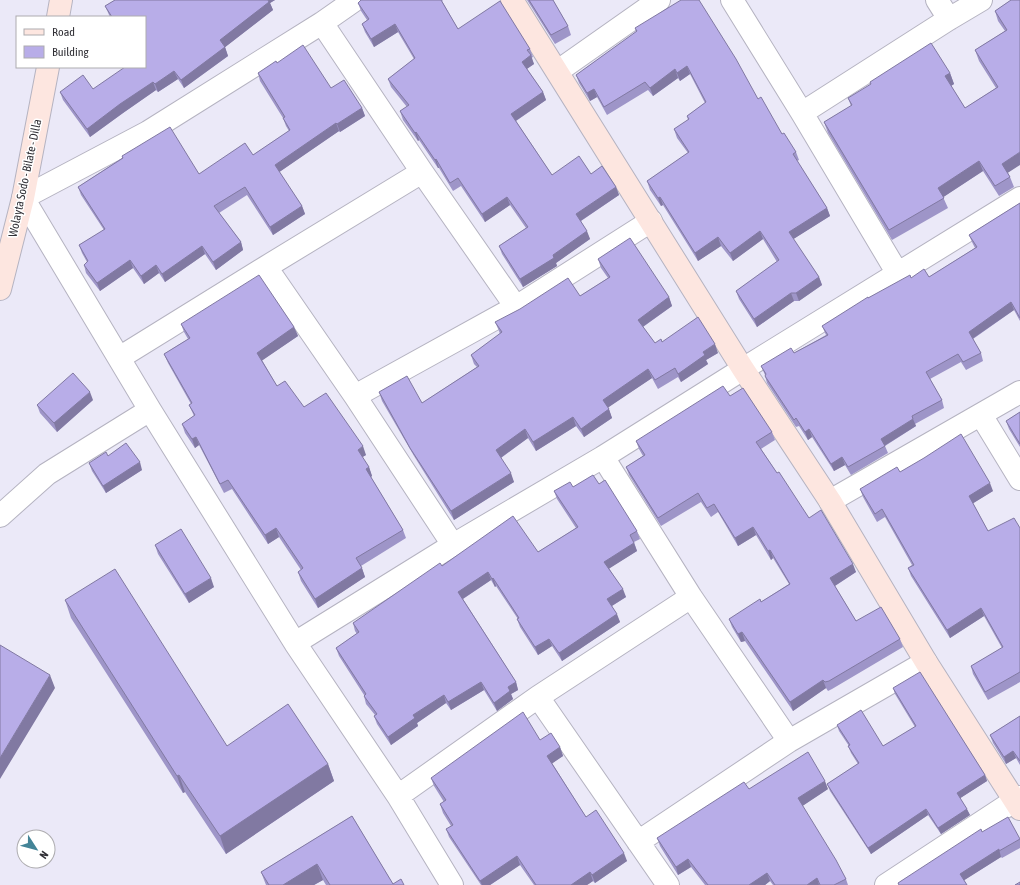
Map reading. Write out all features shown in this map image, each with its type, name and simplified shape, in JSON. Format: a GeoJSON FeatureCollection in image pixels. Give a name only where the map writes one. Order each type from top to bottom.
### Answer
{"type":"FeatureCollection","features":[{"type":"Feature","properties":{"kind":"main road"},"geometry":{"type":"LineString","coordinates":[[58,16],[61,0]]}},
{"type":"Feature","properties":{"kind":"main road"},"geometry":{"type":"LineString","coordinates":[[512,0],[558,71],[742,369],[830,501],[926,662],[1018,802]]}},
{"type":"Feature","properties":{"kind":"main road","name":"Wolayta Sodo - Bilate - Dilla"},"geometry":{"type":"LineString","coordinates":[[0,289],[23,198],[48,68]]}},
{"type":"Feature","properties":{"kind":"street"},"geometry":{"type":"LineString","coordinates":[[356,0],[322,23],[148,132],[23,198],[150,410],[294,643],[398,796],[452,885]]}},
{"type":"Feature","properties":{"kind":"street"},"geometry":{"type":"LineString","coordinates":[[558,71],[659,0]]}},
{"type":"Feature","properties":{"kind":"street"},"geometry":{"type":"LineString","coordinates":[[732,0],[802,113],[898,274]]}},
{"type":"Feature","properties":{"kind":"street"},"geometry":{"type":"LineString","coordinates":[[937,0],[948,19]]}},
{"type":"Feature","properties":{"kind":"street"},"geometry":{"type":"LineString","coordinates":[[802,113],[948,19],[981,0]]}},
{"type":"Feature","properties":{"kind":"street"},"geometry":{"type":"LineString","coordinates":[[322,23],[422,172],[516,307]]}},
{"type":"Feature","properties":{"kind":"street"},"geometry":{"type":"LineString","coordinates":[[119,358],[422,172]]}},
{"type":"Feature","properties":{"kind":"street"},"geometry":{"type":"LineString","coordinates":[[294,643],[454,545],[603,457],[742,369],[1020,198]]}},
{"type":"Feature","properties":{"kind":"street"},"geometry":{"type":"LineString","coordinates":[[355,396],[516,307],[651,221]]}},
{"type":"Feature","properties":{"kind":"street"},"geometry":{"type":"LineString","coordinates":[[266,267],[355,396],[454,545]]}},
{"type":"Feature","properties":{"kind":"street"},"geometry":{"type":"LineString","coordinates":[[830,501],[1020,392]]}},
{"type":"Feature","properties":{"kind":"street"},"geometry":{"type":"LineString","coordinates":[[0,516],[47,474],[150,410]]}},
{"type":"Feature","properties":{"kind":"street"},"geometry":{"type":"LineString","coordinates":[[981,415],[1020,479]]}},
{"type":"Feature","properties":{"kind":"street"},"geometry":{"type":"LineString","coordinates":[[603,457],[692,597],[789,741]]}},
{"type":"Feature","properties":{"kind":"street"},"geometry":{"type":"LineString","coordinates":[[398,796],[538,697],[692,597]]}},
{"type":"Feature","properties":{"kind":"street"},"geometry":{"type":"LineString","coordinates":[[638,842],[789,741],[926,662]]}},
{"type":"Feature","properties":{"kind":"street"},"geometry":{"type":"LineString","coordinates":[[538,697],[668,885]]}},
{"type":"Feature","properties":{"kind":"street"},"geometry":{"type":"LineString","coordinates":[[886,885],[1018,802]]}},
{"type":"Feature","properties":{"kind":"building"},"geometry":{"type":"Polygon","coordinates":[[[115,0],[268,0],[269,2],[220,40],[225,47],[181,80],[174,71],[155,84],[153,82],[120,104],[87,129],[60,92],[83,75],[93,89],[124,68],[146,68],[146,16],[111,16],[105,6],[115,0]]]}},
{"type":"Feature","properties":{"kind":"building"},"geometry":{"type":"Polygon","coordinates":[[[361,0],[441,0],[458,29],[500,1],[530,49],[527,50],[531,55],[522,62],[543,92],[511,114],[552,175],[579,156],[591,174],[602,166],[616,187],[576,214],[587,231],[553,255],[554,258],[520,279],[499,246],[528,227],[507,197],[482,214],[458,178],[450,183],[436,159],[435,160],[400,111],[409,105],[388,79],[415,58],[395,24],[371,39],[362,24],[369,19],[358,3],[361,0]]]}},
{"type":"Feature","properties":{"kind":"building"},"geometry":{"type":"Polygon","coordinates":[[[529,0],[553,0],[568,26],[551,35],[529,0]]]}},
{"type":"Feature","properties":{"kind":"building"},"geometry":{"type":"Polygon","coordinates":[[[681,0],[699,0],[736,59],[758,99],[761,97],[782,134],[784,133],[796,152],[793,154],[827,208],[789,232],[819,277],[796,293],[791,293],[754,319],[736,291],[779,260],[760,231],[730,253],[718,237],[695,253],[660,197],[658,198],[647,181],[689,152],[674,129],[689,119],[687,116],[706,102],[687,66],[677,73],[675,69],[650,88],[645,82],[604,107],[594,89],[587,93],[576,75],[637,31],[635,28],[681,0]]]}},
{"type":"Feature","properties":{"kind":"building"},"geometry":{"type":"Polygon","coordinates":[[[1011,0],[1020,0],[1020,152],[1002,164],[1010,177],[995,186],[979,161],[938,188],[944,198],[889,230],[824,122],[852,105],[848,98],[931,43],[950,73],[945,76],[965,108],[998,87],[975,50],[1007,30],[995,11],[1011,0]]]}},
{"type":"Feature","properties":{"kind":"building"},"geometry":{"type":"Polygon","coordinates":[[[303,45],[331,88],[344,80],[362,108],[337,124],[336,123],[275,165],[302,206],[270,227],[245,187],[214,206],[241,242],[213,262],[202,246],[162,274],[156,265],[141,276],[130,260],[97,283],[84,265],[88,261],[79,245],[105,229],[78,187],[123,158],[122,156],[170,127],[199,174],[245,143],[253,155],[290,130],[283,118],[285,117],[258,73],[276,61],[277,63],[303,45]]]}},
{"type":"Feature","properties":{"kind":"building"},"geometry":{"type":"Polygon","coordinates":[[[1020,203],[1020,318],[1011,302],[969,332],[981,353],[963,362],[958,354],[926,372],[942,400],[912,416],[913,419],[881,439],[885,446],[848,467],[842,457],[831,464],[809,429],[805,432],[796,418],[794,420],[765,376],[766,374],[761,366],[791,348],[794,353],[828,335],[822,326],[868,297],[910,275],[911,278],[924,269],[929,277],[977,247],[969,235],[1020,203]]]}},
{"type":"Feature","properties":{"kind":"building"},"geometry":{"type":"Polygon","coordinates":[[[630,238],[669,297],[638,320],[655,343],[661,339],[662,342],[698,317],[715,344],[703,352],[705,355],[678,374],[675,368],[655,380],[648,369],[603,400],[609,409],[581,429],[573,417],[533,442],[525,429],[496,450],[511,473],[451,511],[410,448],[379,392],[407,376],[422,403],[479,366],[471,355],[502,332],[495,322],[520,309],[568,278],[580,296],[610,277],[598,259],[630,238]]]}},
{"type":"Feature","properties":{"kind":"building"},"geometry":{"type":"Polygon","coordinates":[[[259,275],[294,327],[257,353],[277,386],[285,381],[304,407],[326,393],[363,446],[358,450],[369,467],[366,469],[403,530],[356,558],[362,568],[315,599],[298,572],[303,568],[276,528],[265,535],[228,480],[220,484],[196,437],[192,439],[182,424],[195,415],[189,405],[192,403],[164,354],[190,338],[181,324],[259,275]]]}},
{"type":"Feature","properties":{"kind":"building"},"geometry":{"type":"Polygon","coordinates":[[[73,373],[90,392],[54,423],[37,405],[73,373]]]}},
{"type":"Feature","properties":{"kind":"building"},"geometry":{"type":"Polygon","coordinates":[[[723,386],[730,396],[743,388],[772,432],[756,442],[777,473],[779,472],[809,518],[821,510],[853,564],[830,578],[856,621],[881,607],[900,639],[829,681],[825,682],[823,680],[790,702],[742,632],[738,634],[729,619],[760,599],[761,602],[790,584],[770,550],[768,551],[753,527],[735,538],[714,504],[707,508],[698,493],[658,518],[626,467],[645,455],[636,441],[723,386]]]}},
{"type":"Feature","properties":{"kind":"building"},"geometry":{"type":"Polygon","coordinates":[[[1020,412],[1020,444],[1006,421],[1020,412]]]}},
{"type":"Feature","properties":{"kind":"building"},"geometry":{"type":"Polygon","coordinates":[[[961,434],[990,483],[969,496],[988,531],[1014,518],[1020,528],[1020,672],[985,692],[971,666],[1003,647],[981,608],[947,630],[908,568],[914,565],[882,509],[875,514],[860,489],[897,467],[900,472],[961,434]]]}},
{"type":"Feature","properties":{"kind":"building"},"geometry":{"type":"Polygon","coordinates":[[[126,443],[140,462],[103,486],[89,463],[106,452],[108,456],[126,443]]]}},
{"type":"Feature","properties":{"kind":"building"},"geometry":{"type":"Polygon","coordinates":[[[593,475],[599,484],[605,480],[637,531],[630,535],[634,543],[604,562],[623,589],[607,599],[617,614],[559,653],[549,639],[535,647],[517,619],[519,618],[488,572],[458,592],[516,682],[508,687],[510,691],[494,703],[481,682],[448,702],[444,695],[413,715],[415,718],[388,737],[374,716],[377,714],[364,696],[366,694],[336,648],[359,632],[353,623],[440,563],[442,566],[513,516],[538,552],[578,527],[554,491],[570,482],[573,487],[593,475]]]}},
{"type":"Feature","properties":{"kind":"building"},"geometry":{"type":"Polygon","coordinates":[[[181,529],[211,578],[185,594],[155,545],[181,529]]]}},
{"type":"Feature","properties":{"kind":"building"},"geometry":{"type":"Polygon","coordinates":[[[115,569],[227,746],[288,704],[328,764],[220,836],[179,775],[177,776],[65,600],[115,569]]]}},
{"type":"Feature","properties":{"kind":"building"},"geometry":{"type":"Polygon","coordinates":[[[0,645],[50,675],[0,758],[0,645]]]}},
{"type":"Feature","properties":{"kind":"building"},"geometry":{"type":"Polygon","coordinates":[[[920,672],[985,775],[957,793],[967,809],[938,828],[926,809],[868,848],[827,784],[859,763],[848,746],[850,745],[837,725],[861,710],[883,746],[916,726],[893,688],[920,672]]]}},
{"type":"Feature","properties":{"kind":"building"},"geometry":{"type":"Polygon","coordinates":[[[523,712],[540,740],[551,733],[560,747],[547,756],[586,817],[596,810],[624,853],[592,875],[590,872],[571,885],[536,885],[517,856],[480,881],[446,829],[453,825],[440,804],[446,800],[431,778],[523,712]]]}},
{"type":"Feature","properties":{"kind":"building"},"geometry":{"type":"Polygon","coordinates":[[[1020,716],[1020,761],[1013,751],[1004,757],[990,735],[1020,716]]]}},
{"type":"Feature","properties":{"kind":"building"},"geometry":{"type":"Polygon","coordinates":[[[808,752],[825,781],[798,798],[846,879],[834,885],[820,885],[817,878],[807,885],[775,885],[767,873],[749,885],[708,885],[688,859],[676,867],[657,838],[744,782],[749,789],[808,752]]]}},
{"type":"Feature","properties":{"kind":"building"},"geometry":{"type":"Polygon","coordinates":[[[352,816],[393,884],[401,879],[404,885],[330,885],[317,864],[283,885],[269,885],[261,872],[352,816]]]}},
{"type":"Feature","properties":{"kind":"building"},"geometry":{"type":"Polygon","coordinates":[[[1008,817],[1020,839],[999,851],[999,849],[960,874],[967,885],[899,885],[898,883],[981,829],[982,832],[1008,817]]]}}]}
